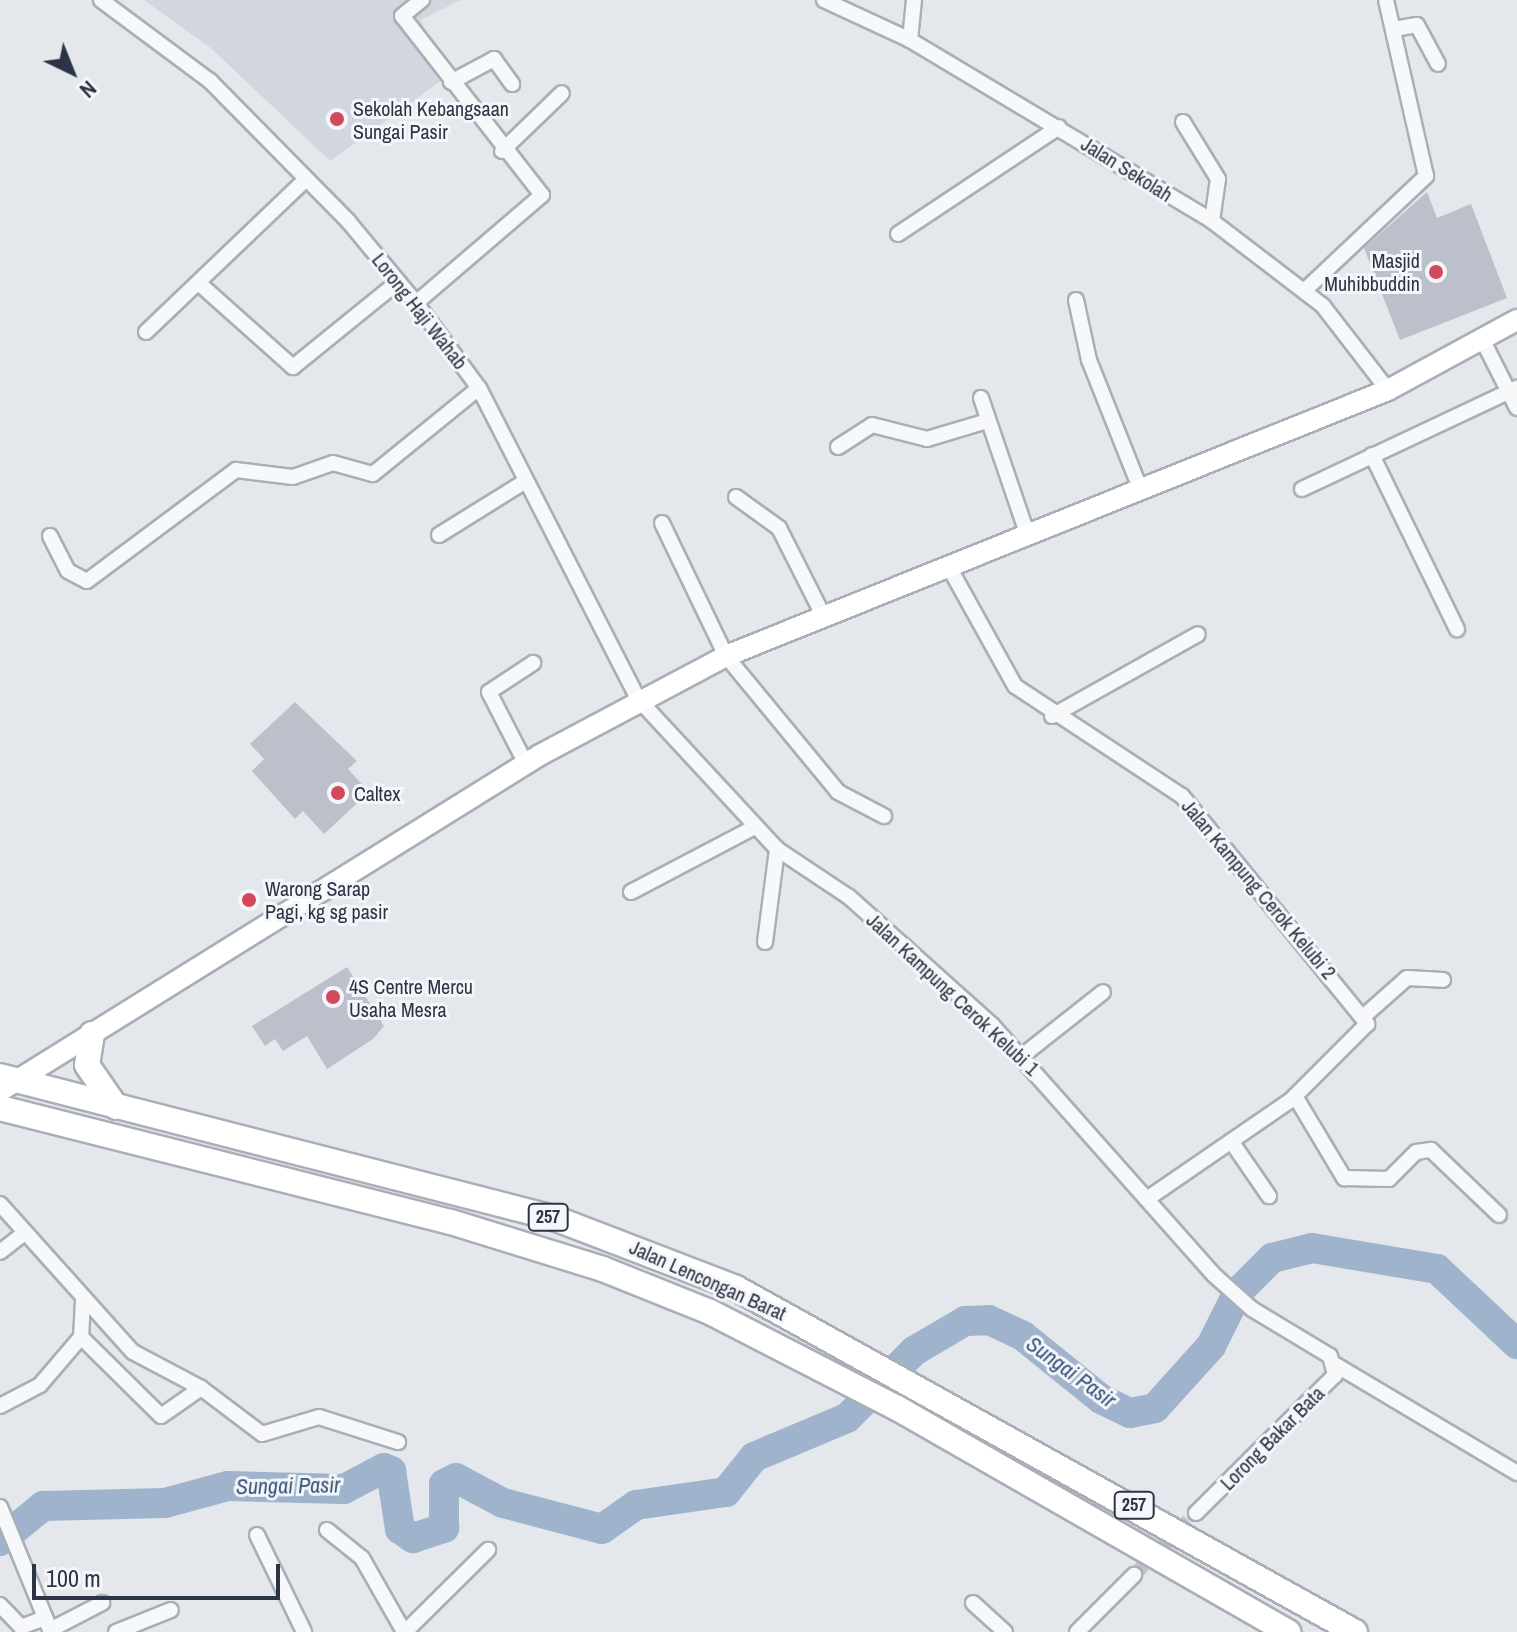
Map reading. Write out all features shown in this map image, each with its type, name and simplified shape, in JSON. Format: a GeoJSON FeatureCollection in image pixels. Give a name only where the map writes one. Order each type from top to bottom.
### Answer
{"type":"FeatureCollection","features":[{"type":"Feature","properties":{"kind":"highway"},"geometry":{"type":"LineString","coordinates":[[92,1034],[87,1065],[116,1107]]}},
{"type":"Feature","properties":{"kind":"highway","name":"Jalan Lencongan Barat"},"geometry":{"type":"LineString","coordinates":[[6,1082],[554,1218],[736,1288],[912,1381],[1355,1632]]}},
{"type":"Feature","properties":{"kind":"highway","name":"Jalan Lencongan Barat"},"geometry":{"type":"LineString","coordinates":[[0,1108],[559,1255],[710,1312],[897,1408],[1288,1632]]}},
{"type":"Feature","properties":{"kind":"main road"},"geometry":{"type":"LineString","coordinates":[[6,1082],[92,1034],[526,764],[639,700],[726,656],[1388,390],[1517,320]]}},
{"type":"Feature","properties":{"kind":"street","name":"Lorong Haji Wahab"},"geometry":{"type":"LineString","coordinates":[[101,0],[210,81],[306,179],[416,303],[479,388],[524,482],[639,700]]}},
{"type":"Feature","properties":{"kind":"street"},"geometry":{"type":"LineString","coordinates":[[416,303],[540,201],[539,188],[502,151],[402,16],[422,0]]}},
{"type":"Feature","properties":{"kind":"street","name":"Jalan Sekolah"},"geometry":{"type":"LineString","coordinates":[[824,0],[910,40],[1212,221],[1304,291],[1356,340],[1388,390]]}},
{"type":"Feature","properties":{"kind":"street"},"geometry":{"type":"LineString","coordinates":[[910,40],[914,0]]}},
{"type":"Feature","properties":{"kind":"street"},"geometry":{"type":"LineString","coordinates":[[1304,291],[1426,176],[1386,0]]}},
{"type":"Feature","properties":{"kind":"street"},"geometry":{"type":"LineString","coordinates":[[1394,29],[1417,25],[1438,64]]}},
{"type":"Feature","properties":{"kind":"street"},"geometry":{"type":"LineString","coordinates":[[451,82],[494,59],[512,84]]}},
{"type":"Feature","properties":{"kind":"street"},"geometry":{"type":"LineString","coordinates":[[502,151],[562,93]]}},
{"type":"Feature","properties":{"kind":"street"},"geometry":{"type":"LineString","coordinates":[[1183,122],[1218,179],[1212,221]]}},
{"type":"Feature","properties":{"kind":"street"},"geometry":{"type":"LineString","coordinates":[[898,234],[1059,127]]}},
{"type":"Feature","properties":{"kind":"street"},"geometry":{"type":"LineString","coordinates":[[146,332],[202,286],[306,179]]}},
{"type":"Feature","properties":{"kind":"street"},"geometry":{"type":"LineString","coordinates":[[202,286],[293,367],[398,282]]}},
{"type":"Feature","properties":{"kind":"street"},"geometry":{"type":"LineString","coordinates":[[1076,300],[1089,360],[1141,491]]}},
{"type":"Feature","properties":{"kind":"street"},"geometry":{"type":"LineString","coordinates":[[1483,341],[1513,391],[1517,408]]}},
{"type":"Feature","properties":{"kind":"street"},"geometry":{"type":"LineString","coordinates":[[50,536],[68,571],[87,581],[236,470],[293,477],[333,463],[373,474],[479,388]]}},
{"type":"Feature","properties":{"kind":"street"},"geometry":{"type":"LineString","coordinates":[[1302,489],[1513,391]]}},
{"type":"Feature","properties":{"kind":"street"},"geometry":{"type":"LineString","coordinates":[[981,398],[984,422],[1028,536]]}},
{"type":"Feature","properties":{"kind":"street"},"geometry":{"type":"LineString","coordinates":[[838,447],[872,425],[927,439],[984,422]]}},
{"type":"Feature","properties":{"kind":"street"},"geometry":{"type":"LineString","coordinates":[[1372,455],[1457,629]]}},
{"type":"Feature","properties":{"kind":"street"},"geometry":{"type":"LineString","coordinates":[[439,535],[524,482]]}},
{"type":"Feature","properties":{"kind":"street"},"geometry":{"type":"LineString","coordinates":[[736,497],[779,528],[824,617]]}},
{"type":"Feature","properties":{"kind":"street"},"geometry":{"type":"LineString","coordinates":[[662,523],[726,656],[838,792],[884,816]]}},
{"type":"Feature","properties":{"kind":"street","name":"Jalan Kampung Cerok Kelubi 2"},"geometry":{"type":"LineString","coordinates":[[949,567],[1005,672],[1052,716],[1162,781],[1204,818],[1364,1016]]}},
{"type":"Feature","properties":{"kind":"street"},"geometry":{"type":"LineString","coordinates":[[1052,716],[1198,634]]}},
{"type":"Feature","properties":{"kind":"street"},"geometry":{"type":"LineString","coordinates":[[526,764],[489,692],[533,663]]}},
{"type":"Feature","properties":{"kind":"street","name":"Jalan Kampung Cerok Kelubi 1"},"geometry":{"type":"LineString","coordinates":[[639,700],[777,849],[859,906],[1022,1056],[1214,1275]]}},
{"type":"Feature","properties":{"kind":"street"},"geometry":{"type":"LineString","coordinates":[[631,892],[755,827]]}},
{"type":"Feature","properties":{"kind":"street"},"geometry":{"type":"LineString","coordinates":[[765,942],[777,849]]}},
{"type":"Feature","properties":{"kind":"street"},"geometry":{"type":"LineString","coordinates":[[1147,1199],[1295,1096],[1364,1032],[1364,1016],[1407,978],[1443,980]]}},
{"type":"Feature","properties":{"kind":"street"},"geometry":{"type":"LineString","coordinates":[[1022,1056],[1103,992]]}},
{"type":"Feature","properties":{"kind":"street"},"geometry":{"type":"LineString","coordinates":[[1295,1096],[1344,1178],[1389,1179],[1416,1152],[1431,1150],[1499,1215]]}},
{"type":"Feature","properties":{"kind":"street"},"geometry":{"type":"LineString","coordinates":[[1231,1141],[1269,1196]]}},
{"type":"Feature","properties":{"kind":"street"},"geometry":{"type":"LineString","coordinates":[[0,1204],[83,1300],[145,1363],[201,1388],[262,1434],[319,1417],[398,1442]]}},
{"type":"Feature","properties":{"kind":"street"},"geometry":{"type":"LineString","coordinates":[[0,1252],[23,1234]]}},
{"type":"Feature","properties":{"kind":"street","name":"Lorong Bakar Bata"},"geometry":{"type":"LineString","coordinates":[[1196,1513],[1335,1375],[1336,1365],[1252,1309],[1214,1275]]}},
{"type":"Feature","properties":{"kind":"street"},"geometry":{"type":"LineString","coordinates":[[0,1406],[40,1385],[81,1337],[83,1300]]}},
{"type":"Feature","properties":{"kind":"street"},"geometry":{"type":"LineString","coordinates":[[81,1337],[161,1416],[201,1388]]}},
{"type":"Feature","properties":{"kind":"street"},"geometry":{"type":"LineString","coordinates":[[1336,1365],[1517,1473]]}},
{"type":"Feature","properties":{"kind":"street"},"geometry":{"type":"LineString","coordinates":[[0,1507],[49,1627]]}},
{"type":"Feature","properties":{"kind":"street"},"geometry":{"type":"LineString","coordinates":[[327,1530],[362,1558],[404,1632],[488,1550]]}},
{"type":"Feature","properties":{"kind":"street"},"geometry":{"type":"LineString","coordinates":[[257,1535],[304,1632]]}},
{"type":"Feature","properties":{"kind":"street"},"geometry":{"type":"LineString","coordinates":[[1077,1632],[1134,1575]]}},
{"type":"Feature","properties":{"kind":"street"},"geometry":{"type":"LineString","coordinates":[[0,1605],[21,1627],[49,1627],[102,1603]]}},
{"type":"Feature","properties":{"kind":"street"},"geometry":{"type":"LineString","coordinates":[[973,1603],[1005,1632]]}},
{"type":"Feature","properties":{"kind":"street"},"geometry":{"type":"LineString","coordinates":[[116,1632],[171,1610]]}},
{"type":"Feature","properties":{"kind":"shaded area","name":"Sekolah Kebangsaan Sungai Pasir"},"geometry":{"type":"Polygon","coordinates":[[[144,0],[461,0],[421,20],[445,78],[330,161],[212,49],[144,0]]]}},
{"type":"Feature","properties":{"kind":"building","name":"Masjid Muhibbuddin"},"geometry":{"type":"Polygon","coordinates":[[[1427,192],[1437,218],[1471,204],[1507,298],[1400,340],[1364,248],[1427,192]]]}},
{"type":"Feature","properties":{"kind":"building"},"geometry":{"type":"Polygon","coordinates":[[[295,702],[357,761],[348,769],[369,792],[324,834],[303,811],[295,819],[252,771],[264,759],[250,744],[295,702]]]}},
{"type":"Feature","properties":{"kind":"building","name":"4S Centre Mercu Usaha Mesra"},"geometry":{"type":"Polygon","coordinates":[[[347,967],[384,1026],[373,1039],[327,1069],[307,1036],[283,1051],[275,1039],[265,1046],[252,1026],[347,967]]]}},
{"type":"Feature","properties":{"kind":"waterway","name":"Sungai Pasir"},"geometry":{"type":"LineString","coordinates":[[0,1541],[43,1506],[165,1503],[228,1486],[344,1489],[384,1468],[391,1471],[400,1529],[413,1538],[444,1528],[444,1484],[456,1478],[503,1503],[602,1529],[636,1505],[726,1492],[754,1457],[847,1418],[914,1351],[965,1321],[989,1320],[1023,1336],[1101,1399],[1130,1413],[1155,1408],[1211,1346],[1238,1292],[1272,1258],[1312,1248],[1437,1269],[1517,1344]]}},
{"type":"Feature","properties":{"kind":"tunnel"},"geometry":{"type":"LineString","coordinates":[[1134,1575],[1196,1513]]}},
{"type":"Feature","properties":{"kind":"place","name":"Sekolah Kebangsaan Sungai Pasir"},"geometry":{"type":"Point","coordinates":[337,119]}},
{"type":"Feature","properties":{"kind":"place","name":"Masjid Muhibbuddin"},"geometry":{"type":"Point","coordinates":[1436,272]}},
{"type":"Feature","properties":{"kind":"place","name":"Caltex"},"geometry":{"type":"Point","coordinates":[338,793]}},
{"type":"Feature","properties":{"kind":"place","name":"Warong Sarap Pagi, kg sg pasir"},"geometry":{"type":"Point","coordinates":[249,900]}},
{"type":"Feature","properties":{"kind":"place","name":"4S Centre Mercu Usaha Mesra"},"geometry":{"type":"Point","coordinates":[333,997]}}]}
